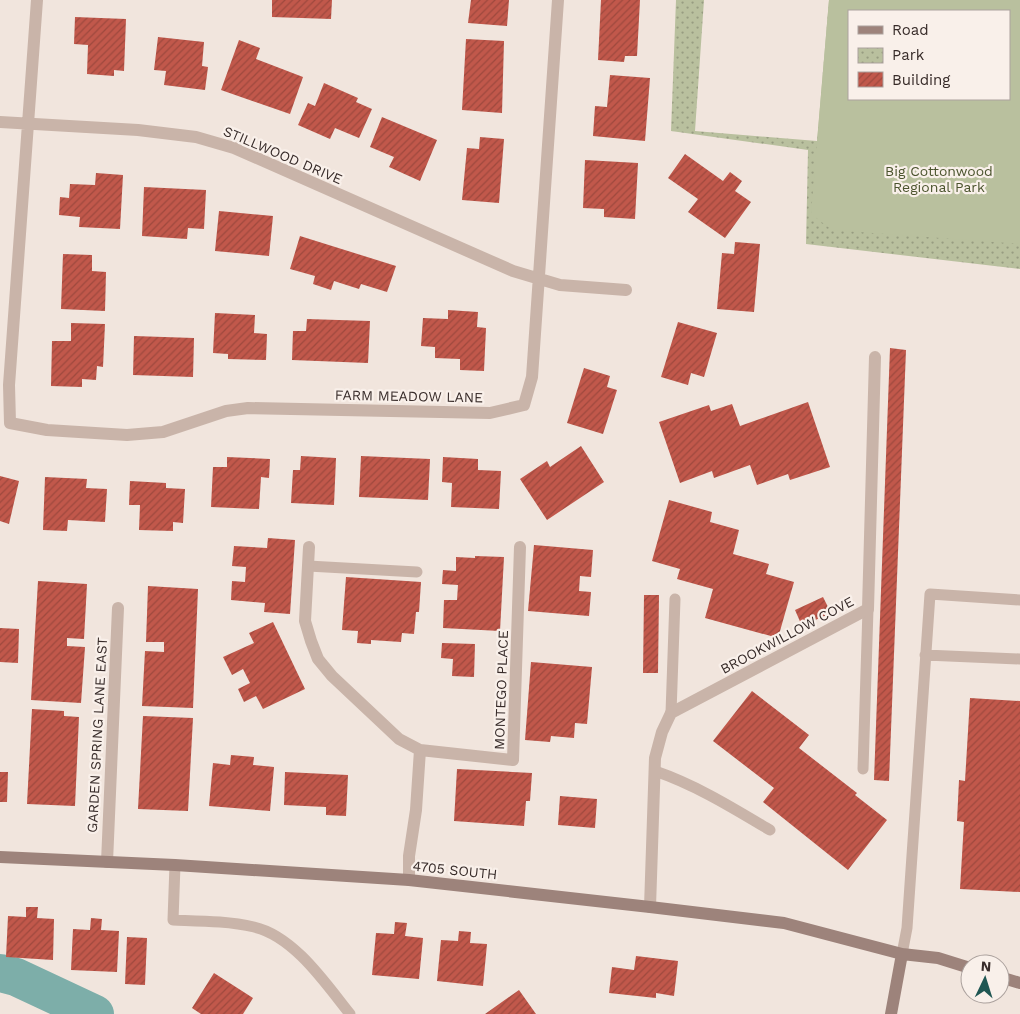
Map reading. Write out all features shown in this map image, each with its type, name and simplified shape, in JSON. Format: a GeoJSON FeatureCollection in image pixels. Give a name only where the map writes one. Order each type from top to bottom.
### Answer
{"type":"FeatureCollection","features":[{"type":"Feature","properties":{"kind":"street"},"geometry":{"type":"LineString","coordinates":[[28,124],[37,0]]}},
{"type":"Feature","properties":{"kind":"street","name":"FARM MEADOW LANE"},"geometry":{"type":"LineString","coordinates":[[28,124],[9,384],[10,423],[47,430],[127,435],[163,432],[190,425],[226,411],[248,408],[490,413],[524,405],[532,377],[558,0]]}},
{"type":"Feature","properties":{"kind":"street","name":"STILLWOOD DRIVE"},"geometry":{"type":"LineString","coordinates":[[0,122],[138,130],[196,137],[234,148],[512,271],[560,285],[626,290]]}},
{"type":"Feature","properties":{"kind":"street","name":"BROOKWILLOW COVE"},"geometry":{"type":"LineString","coordinates":[[671,713],[868,609],[874,356]]}},
{"type":"Feature","properties":{"kind":"street"},"geometry":{"type":"LineString","coordinates":[[309,547],[305,622],[318,659],[332,676],[399,738],[420,750],[416,810],[409,856],[409,880]]}},
{"type":"Feature","properties":{"kind":"street","name":"MONTEGO PLACE"},"geometry":{"type":"LineString","coordinates":[[420,750],[513,760],[520,547]]}},
{"type":"Feature","properties":{"kind":"street","name":"GARDEN SPRING LANE EAST"},"geometry":{"type":"LineString","coordinates":[[107,862],[118,608]]}},
{"type":"Feature","properties":{"kind":"street"},"geometry":{"type":"LineString","coordinates":[[650,907],[655,771],[658,745],[671,713]]}},
{"type":"Feature","properties":{"kind":"street","name":"4705 SOUTH"},"geometry":{"type":"LineString","coordinates":[[0,857],[175,865],[409,880],[650,907],[784,923],[902,954],[938,958],[960,965]]}},
{"type":"Feature","properties":{"kind":"street"},"geometry":{"type":"LineString","coordinates":[[891,1014],[902,954]]}},
{"type":"Feature","properties":{"kind":"lane"},"geometry":{"type":"LineString","coordinates":[[308,566],[416,572]]}},
{"type":"Feature","properties":{"kind":"lane"},"geometry":{"type":"LineString","coordinates":[[902,954],[908,928],[930,594],[1020,600]]}},
{"type":"Feature","properties":{"kind":"lane"},"geometry":{"type":"LineString","coordinates":[[671,713],[675,599]]}},
{"type":"Feature","properties":{"kind":"lane"},"geometry":{"type":"LineString","coordinates":[[863,769],[868,609]]}},
{"type":"Feature","properties":{"kind":"lane"},"geometry":{"type":"LineString","coordinates":[[925,654],[1020,659]]}},
{"type":"Feature","properties":{"kind":"lane"},"geometry":{"type":"LineString","coordinates":[[655,771],[679,779],[717,798],[770,830]]}},
{"type":"Feature","properties":{"kind":"lane"},"geometry":{"type":"LineString","coordinates":[[175,865],[173,920],[256,927],[280,939],[305,958],[350,1014]]}},
{"type":"Feature","properties":{"kind":"green space","name":"Big Cottonwood Regional Park"},"geometry":{"type":"Polygon","coordinates":[[[676,0],[704,0],[695,131],[817,141],[829,0],[1020,0],[1020,269],[806,244],[808,150],[671,131],[676,0]]]}},
{"type":"Feature","properties":{"kind":"green space","name":"Big Cottonwood Regional Park"},"geometry":{"type":"Polygon","coordinates":[[[829,0],[1020,0],[1020,244],[832,230],[811,214],[829,0]]]}},
{"type":"Feature","properties":{"kind":"building"},"geometry":{"type":"Polygon","coordinates":[[[272,0],[332,0],[331,19],[272,17],[272,0]]]}},
{"type":"Feature","properties":{"kind":"building"},"geometry":{"type":"Polygon","coordinates":[[[471,0],[509,0],[507,26],[468,23],[471,0]]]}},
{"type":"Feature","properties":{"kind":"building"},"geometry":{"type":"Polygon","coordinates":[[[601,0],[640,0],[637,56],[625,56],[624,62],[598,60],[601,0]]]}},
{"type":"Feature","properties":{"kind":"building"},"geometry":{"type":"Polygon","coordinates":[[[75,17],[126,19],[124,71],[114,70],[114,76],[87,74],[88,45],[74,44],[75,17]]]}},
{"type":"Feature","properties":{"kind":"building"},"geometry":{"type":"Polygon","coordinates":[[[158,37],[204,42],[202,66],[208,67],[205,90],[164,85],[166,71],[154,70],[158,37]]]}},
{"type":"Feature","properties":{"kind":"building"},"geometry":{"type":"Polygon","coordinates":[[[466,39],[504,41],[502,113],[462,110],[466,39]]]}},
{"type":"Feature","properties":{"kind":"building"},"geometry":{"type":"Polygon","coordinates":[[[239,40],[260,48],[256,59],[303,77],[290,114],[221,90],[239,40]]]}},
{"type":"Feature","properties":{"kind":"building"},"geometry":{"type":"Polygon","coordinates":[[[610,75],[650,78],[645,141],[593,136],[595,106],[607,107],[610,75]]]}},
{"type":"Feature","properties":{"kind":"building"},"geometry":{"type":"Polygon","coordinates":[[[324,83],[358,98],[356,102],[372,109],[359,138],[335,128],[330,139],[298,125],[308,103],[315,106],[324,83]]]}},
{"type":"Feature","properties":{"kind":"building"},"geometry":{"type":"Polygon","coordinates":[[[382,117],[437,140],[420,181],[389,167],[394,157],[370,147],[382,117]]]}},
{"type":"Feature","properties":{"kind":"building"},"geometry":{"type":"Polygon","coordinates":[[[480,137],[504,139],[499,203],[462,200],[467,148],[479,149],[480,137]]]}},
{"type":"Feature","properties":{"kind":"building"},"geometry":{"type":"Polygon","coordinates":[[[685,154],[723,181],[730,172],[742,181],[735,191],[751,202],[725,238],[688,212],[698,199],[668,178],[685,154]]]}},
{"type":"Feature","properties":{"kind":"building"},"geometry":{"type":"Polygon","coordinates":[[[585,160],[638,163],[635,219],[604,217],[604,209],[583,208],[585,160]]]}},
{"type":"Feature","properties":{"kind":"building"},"geometry":{"type":"Polygon","coordinates":[[[96,173],[123,175],[120,229],[79,227],[80,217],[59,215],[60,197],[69,198],[70,184],[95,185],[96,173]]]}},
{"type":"Feature","properties":{"kind":"building"},"geometry":{"type":"Polygon","coordinates":[[[144,187],[206,190],[204,229],[188,228],[187,239],[142,236],[144,187]]]}},
{"type":"Feature","properties":{"kind":"building"},"geometry":{"type":"Polygon","coordinates":[[[219,211],[273,216],[269,256],[215,251],[219,211]]]}},
{"type":"Feature","properties":{"kind":"building"},"geometry":{"type":"Polygon","coordinates":[[[300,236],[396,266],[387,292],[361,284],[359,289],[334,281],[331,290],[313,284],[315,276],[290,269],[300,236]]]}},
{"type":"Feature","properties":{"kind":"building"},"geometry":{"type":"Polygon","coordinates":[[[735,242],[760,244],[754,312],[717,309],[722,253],[734,254],[735,242]]]}},
{"type":"Feature","properties":{"kind":"building"},"geometry":{"type":"Polygon","coordinates":[[[63,254],[92,255],[92,271],[106,272],[105,311],[61,309],[63,254]]]}},
{"type":"Feature","properties":{"kind":"building"},"geometry":{"type":"Polygon","coordinates":[[[448,310],[478,312],[477,327],[486,328],[484,371],[460,370],[460,359],[435,358],[435,347],[421,346],[423,318],[448,319],[448,310]]]}},
{"type":"Feature","properties":{"kind":"building"},"geometry":{"type":"Polygon","coordinates":[[[215,313],[255,315],[254,333],[267,334],[266,360],[228,359],[228,354],[213,353],[215,313]]]}},
{"type":"Feature","properties":{"kind":"building"},"geometry":{"type":"Polygon","coordinates":[[[307,319],[370,321],[368,363],[292,360],[293,331],[306,331],[307,319]]]}},
{"type":"Feature","properties":{"kind":"building"},"geometry":{"type":"Polygon","coordinates":[[[678,322],[717,333],[704,377],[691,373],[688,385],[661,377],[678,322]]]}},
{"type":"Feature","properties":{"kind":"building"},"geometry":{"type":"Polygon","coordinates":[[[71,323],[105,324],[103,367],[97,366],[96,380],[82,379],[82,387],[51,386],[52,341],[71,341],[71,323]]]}},
{"type":"Feature","properties":{"kind":"building"},"geometry":{"type":"Polygon","coordinates":[[[134,336],[194,338],[193,377],[133,375],[134,336]]]}},
{"type":"Feature","properties":{"kind":"building"},"geometry":{"type":"Polygon","coordinates":[[[890,348],[906,350],[889,781],[874,780],[890,348]]]}},
{"type":"Feature","properties":{"kind":"building"},"geometry":{"type":"Polygon","coordinates":[[[584,368],[610,376],[607,387],[617,390],[603,434],[567,423],[584,368]]]}},
{"type":"Feature","properties":{"kind":"building"},"geometry":{"type":"Polygon","coordinates":[[[808,402],[830,467],[790,480],[788,474],[757,485],[750,465],[714,478],[712,471],[680,483],[659,422],[709,405],[711,411],[732,404],[740,426],[808,402]]]}},
{"type":"Feature","properties":{"kind":"building"},"geometry":{"type":"Polygon","coordinates":[[[581,446],[604,482],[547,520],[520,479],[547,461],[550,467],[581,446]]]}},
{"type":"Feature","properties":{"kind":"building"},"geometry":{"type":"Polygon","coordinates":[[[301,456],[336,458],[334,505],[291,503],[293,470],[300,470],[301,456]]]}},
{"type":"Feature","properties":{"kind":"building"},"geometry":{"type":"Polygon","coordinates":[[[361,456],[430,459],[428,500],[359,497],[361,456]]]}},
{"type":"Feature","properties":{"kind":"building"},"geometry":{"type":"Polygon","coordinates":[[[227,457],[270,459],[269,478],[261,477],[259,509],[211,507],[213,467],[227,467],[227,457]]]}},
{"type":"Feature","properties":{"kind":"building"},"geometry":{"type":"Polygon","coordinates":[[[443,457],[478,459],[478,470],[501,471],[499,509],[451,507],[452,483],[442,482],[443,457]]]}},
{"type":"Feature","properties":{"kind":"building"},"geometry":{"type":"Polygon","coordinates":[[[0,476],[19,481],[9,524],[0,521],[0,476]]]}},
{"type":"Feature","properties":{"kind":"building"},"geometry":{"type":"Polygon","coordinates":[[[45,477],[87,479],[86,488],[107,489],[105,522],[68,520],[67,531],[43,530],[45,477]]]}},
{"type":"Feature","properties":{"kind":"building"},"geometry":{"type":"Polygon","coordinates":[[[130,481],[166,483],[166,488],[185,489],[183,523],[173,522],[173,531],[139,530],[140,505],[129,505],[130,481]]]}},
{"type":"Feature","properties":{"kind":"building"},"geometry":{"type":"Polygon","coordinates":[[[669,500],[712,512],[710,522],[739,530],[733,554],[769,564],[766,574],[794,582],[778,638],[705,618],[713,589],[677,579],[680,569],[652,561],[669,500]]]}},
{"type":"Feature","properties":{"kind":"building"},"geometry":{"type":"Polygon","coordinates":[[[268,538],[295,540],[290,614],[264,612],[265,603],[231,600],[232,581],[245,582],[246,567],[232,566],[234,546],[267,548],[268,538]]]}},
{"type":"Feature","properties":{"kind":"building"},"geometry":{"type":"Polygon","coordinates":[[[534,545],[593,550],[591,577],[580,576],[579,591],[591,592],[589,616],[528,611],[534,545]]]}},
{"type":"Feature","properties":{"kind":"building"},"geometry":{"type":"Polygon","coordinates":[[[475,556],[504,557],[500,631],[443,628],[444,600],[457,600],[458,585],[442,584],[443,570],[456,571],[456,557],[475,558],[475,556]]]}},
{"type":"Feature","properties":{"kind":"building"},"geometry":{"type":"Polygon","coordinates":[[[346,577],[421,582],[419,612],[416,612],[414,634],[402,633],[401,642],[371,640],[371,644],[357,643],[358,631],[342,630],[346,577]]]}},
{"type":"Feature","properties":{"kind":"building"},"geometry":{"type":"Polygon","coordinates":[[[38,581],[87,584],[84,639],[67,638],[67,646],[85,647],[81,703],[31,700],[38,581]]]}},
{"type":"Feature","properties":{"kind":"building"},"geometry":{"type":"Polygon","coordinates":[[[148,586],[198,589],[193,708],[142,706],[145,651],[164,652],[164,642],[146,642],[148,586]]]}},
{"type":"Feature","properties":{"kind":"building"},"geometry":{"type":"Polygon","coordinates":[[[644,595],[659,595],[658,673],[643,673],[644,595]]]}},
{"type":"Feature","properties":{"kind":"building"},"geometry":{"type":"Polygon","coordinates":[[[823,597],[831,613],[802,626],[795,610],[823,597]]]}},
{"type":"Feature","properties":{"kind":"building"},"geometry":{"type":"Polygon","coordinates":[[[273,622],[305,689],[263,709],[256,696],[244,702],[238,689],[250,683],[243,669],[232,675],[223,657],[254,643],[249,633],[273,622]]]}},
{"type":"Feature","properties":{"kind":"building"},"geometry":{"type":"Polygon","coordinates":[[[0,628],[19,629],[18,663],[0,662],[0,628]]]}},
{"type":"Feature","properties":{"kind":"building"},"geometry":{"type":"Polygon","coordinates":[[[442,643],[475,644],[474,677],[452,676],[453,659],[441,658],[442,643]]]}},
{"type":"Feature","properties":{"kind":"building"},"geometry":{"type":"Polygon","coordinates":[[[531,662],[592,667],[587,724],[575,723],[574,738],[551,736],[550,742],[525,740],[531,662]]]}},
{"type":"Feature","properties":{"kind":"building"},"geometry":{"type":"Polygon","coordinates":[[[752,691],[809,735],[799,748],[857,793],[855,795],[887,820],[848,870],[763,802],[774,788],[713,741],[752,691]]]}},
{"type":"Feature","properties":{"kind":"building"},"geometry":{"type":"Polygon","coordinates":[[[970,698],[1020,701],[1020,892],[960,889],[964,822],[957,821],[959,780],[965,781],[970,698]]]}},
{"type":"Feature","properties":{"kind":"building"},"geometry":{"type":"Polygon","coordinates":[[[32,709],[64,711],[64,716],[79,717],[75,806],[27,804],[32,709]]]}},
{"type":"Feature","properties":{"kind":"building"},"geometry":{"type":"Polygon","coordinates":[[[143,716],[193,718],[188,811],[138,809],[143,716]]]}},
{"type":"Feature","properties":{"kind":"building"},"geometry":{"type":"Polygon","coordinates":[[[231,755],[254,757],[253,765],[274,767],[270,811],[209,806],[213,763],[230,765],[231,755]]]}},
{"type":"Feature","properties":{"kind":"building"},"geometry":{"type":"Polygon","coordinates":[[[457,769],[532,773],[530,801],[526,801],[524,826],[454,821],[457,769]]]}},
{"type":"Feature","properties":{"kind":"building"},"geometry":{"type":"Polygon","coordinates":[[[0,772],[8,772],[7,802],[0,802],[0,772]]]}},
{"type":"Feature","properties":{"kind":"building"},"geometry":{"type":"Polygon","coordinates":[[[285,772],[348,775],[346,816],[326,815],[326,807],[284,805],[285,772]]]}},
{"type":"Feature","properties":{"kind":"building"},"geometry":{"type":"Polygon","coordinates":[[[560,796],[597,799],[595,828],[558,825],[560,796]]]}},
{"type":"Feature","properties":{"kind":"building"},"geometry":{"type":"Polygon","coordinates":[[[26,907],[38,907],[37,918],[54,919],[53,960],[6,957],[8,916],[26,917],[26,907]]]}},
{"type":"Feature","properties":{"kind":"building"},"geometry":{"type":"Polygon","coordinates":[[[91,918],[102,919],[101,930],[119,931],[117,972],[71,970],[73,929],[90,930],[91,918]]]}},
{"type":"Feature","properties":{"kind":"building"},"geometry":{"type":"Polygon","coordinates":[[[395,922],[407,923],[405,936],[423,938],[419,979],[372,975],[376,933],[394,934],[395,922]]]}},
{"type":"Feature","properties":{"kind":"building"},"geometry":{"type":"Polygon","coordinates":[[[459,931],[471,932],[470,943],[487,944],[483,986],[437,981],[441,940],[458,941],[459,931]]]}},
{"type":"Feature","properties":{"kind":"building"},"geometry":{"type":"Polygon","coordinates":[[[127,937],[147,938],[145,985],[125,984],[127,937]]]}},
{"type":"Feature","properties":{"kind":"building"},"geometry":{"type":"Polygon","coordinates":[[[636,956],[678,961],[674,996],[656,993],[656,998],[609,993],[612,967],[634,970],[636,956]]]}},
{"type":"Feature","properties":{"kind":"building"},"geometry":{"type":"Polygon","coordinates":[[[214,973],[253,998],[243,1014],[201,1014],[192,1008],[214,973]]]}},
{"type":"Feature","properties":{"kind":"building"},"geometry":{"type":"Polygon","coordinates":[[[519,990],[536,1014],[485,1014],[519,990]]]}},
{"type":"Feature","properties":{"kind":"waterway"},"geometry":{"type":"LineString","coordinates":[[0,973],[16,977],[95,1014]]}}]}
